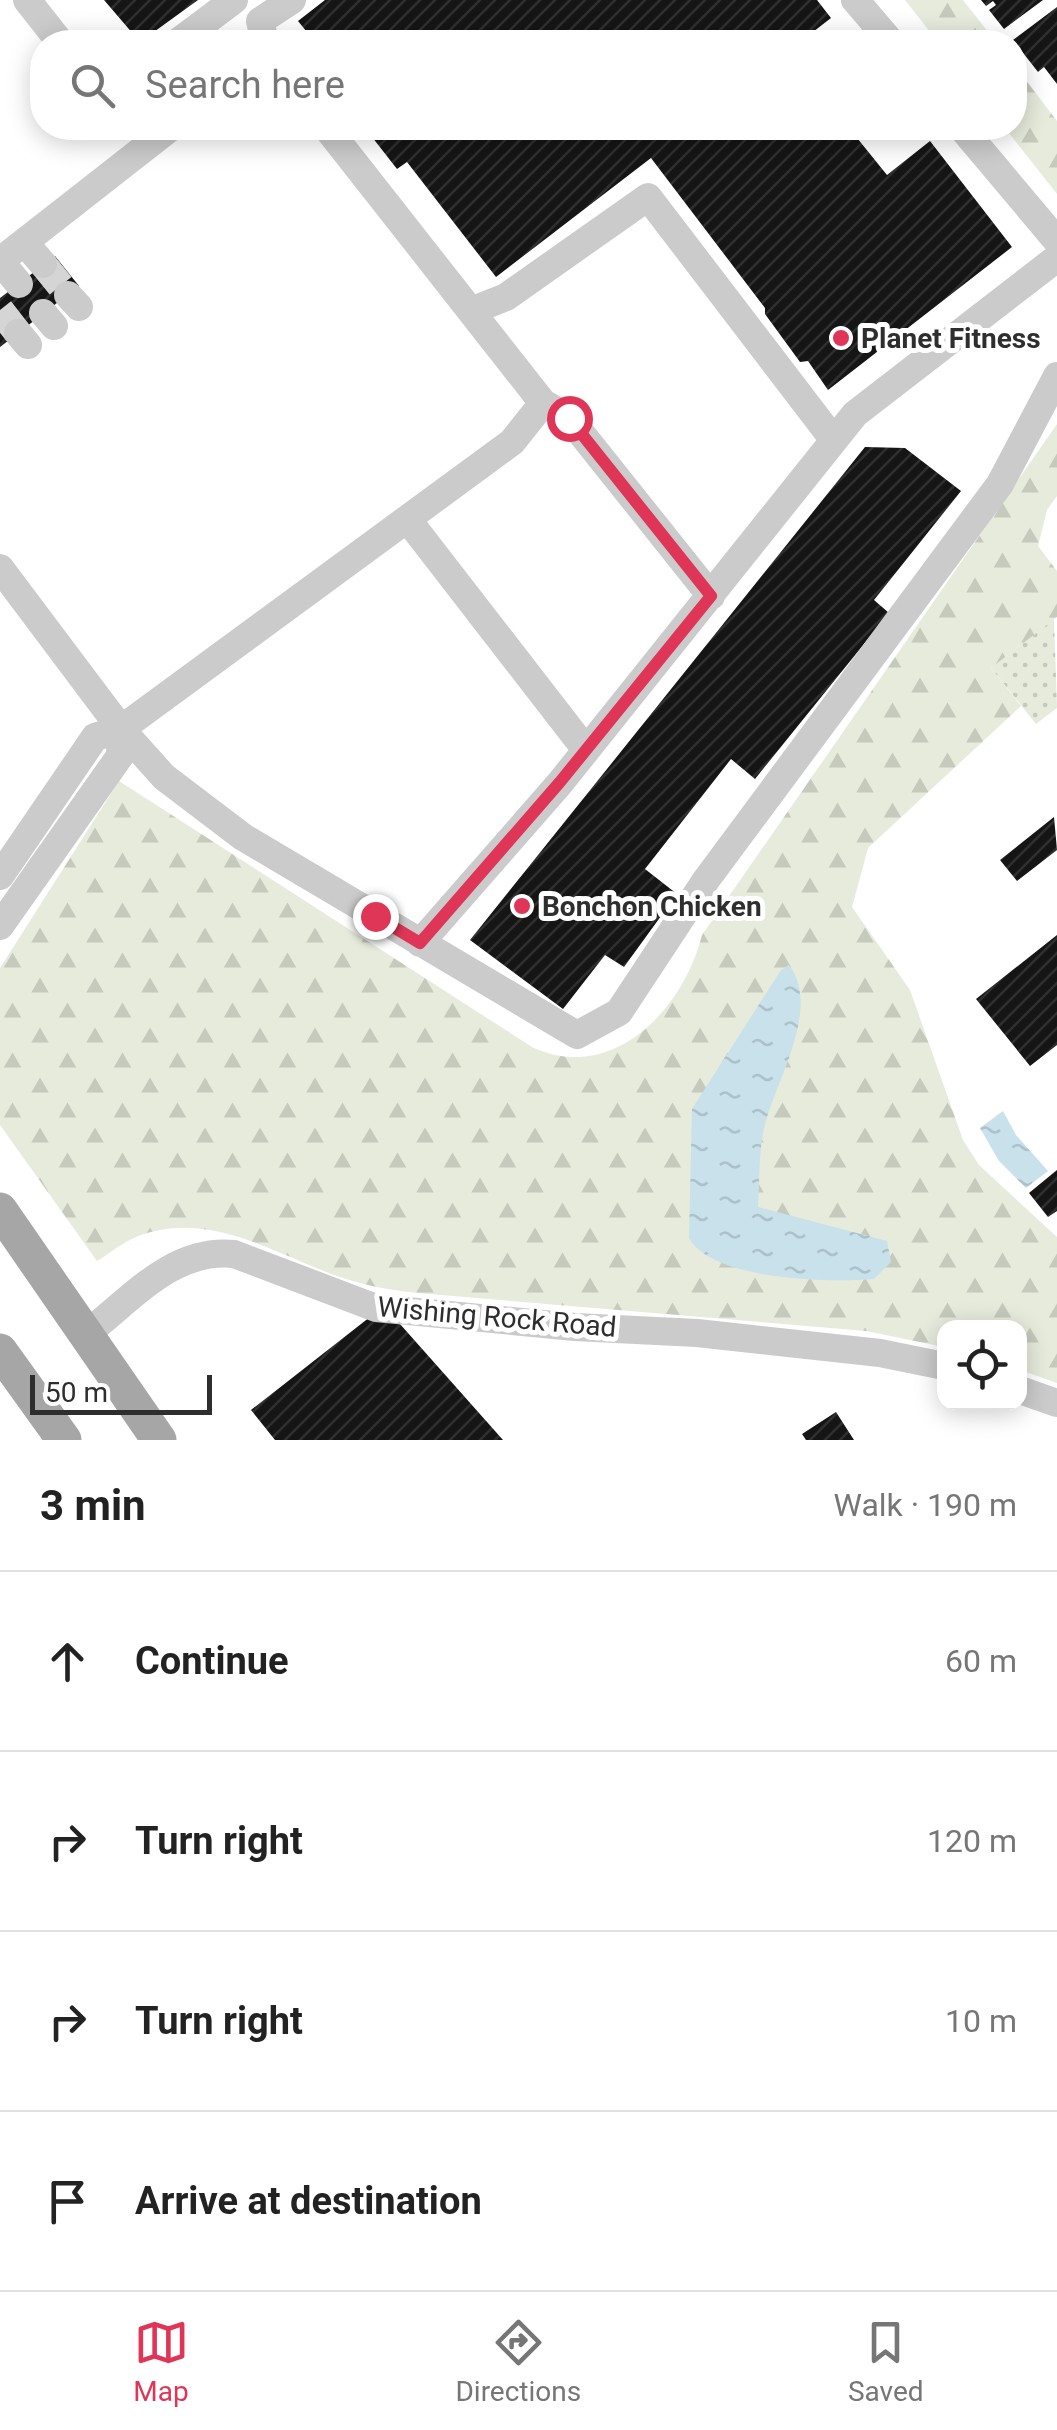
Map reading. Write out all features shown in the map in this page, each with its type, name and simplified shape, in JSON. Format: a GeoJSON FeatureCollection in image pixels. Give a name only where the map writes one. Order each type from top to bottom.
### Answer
{"type":"FeatureCollection","features":[{"type":"Feature","properties":{"kind":"main road"},"geometry":{"type":"LineString","coordinates":[[0,1210],[159,1440]]}},
{"type":"Feature","properties":{"kind":"main road"},"geometry":{"type":"LineString","coordinates":[[1,1353],[64,1440]]}},
{"type":"Feature","properties":{"kind":"street"},"geometry":{"type":"LineString","coordinates":[[27,0],[51,30]]}},
{"type":"Feature","properties":{"kind":"street"},"geometry":{"type":"LineString","coordinates":[[194,30],[234,0]]}},
{"type":"Feature","properties":{"kind":"street"},"geometry":{"type":"LineString","coordinates":[[263,30],[260,21],[292,0]]}},
{"type":"Feature","properties":{"kind":"street"},"geometry":{"type":"LineString","coordinates":[[855,0],[881,30]]}},
{"type":"Feature","properties":{"kind":"street"},"geometry":{"type":"LineString","coordinates":[[19,284],[0,261],[133,140]]}},
{"type":"Feature","properties":{"kind":"street"},"geometry":{"type":"LineString","coordinates":[[336,140],[543,403],[569,418],[711,596]]}},
{"type":"Feature","properties":{"kind":"street"},"geometry":{"type":"LineString","coordinates":[[972,140],[1057,241]]}},
{"type":"Feature","properties":{"kind":"street"},"geometry":{"type":"LineString","coordinates":[[470,311],[506,296],[648,196],[833,439]]}},
{"type":"Feature","properties":{"kind":"street"},"geometry":{"type":"LineString","coordinates":[[24,242],[43,264]]}},
{"type":"Feature","properties":{"kind":"street"},"geometry":{"type":"LineString","coordinates":[[420,943],[586,750],[855,414],[1057,258]]}},
{"type":"Feature","properties":{"kind":"street"},"geometry":{"type":"LineString","coordinates":[[0,568],[122,729],[164,777],[243,837],[577,1035],[620,1012],[706,880],[1000,484],[1057,376]]}},
{"type":"Feature","properties":{"kind":"street"},"geometry":{"type":"LineString","coordinates":[[0,876],[95,737],[122,729],[408,520],[512,442],[543,403]]}},
{"type":"Feature","properties":{"kind":"street"},"geometry":{"type":"LineString","coordinates":[[408,520],[586,750]]}},
{"type":"Feature","properties":{"kind":"street"},"geometry":{"type":"LineString","coordinates":[[0,926],[120,756],[122,729]]}},
{"type":"Feature","properties":{"kind":"street","name":"Wishing Rock Road"},"geometry":{"type":"LineString","coordinates":[[85,1335],[173,1264],[212,1252],[234,1254],[376,1308],[575,1327],[697,1333],[880,1353],[937,1365]]}},
{"type":"Feature","properties":{"kind":"street"},"geometry":{"type":"LineString","coordinates":[[1027,1392],[1057,1403]]}},
{"type":"Feature","properties":{"kind":"green space"},"geometry":{"type":"Polygon","coordinates":[[[905,0],[963,0],[987,30],[929,30],[905,0]]]}},
{"type":"Feature","properties":{"kind":"green space"},"geometry":{"type":"Polygon","coordinates":[[[1027,82],[1057,121],[1057,194],[1014,140],[1027,140],[1027,82]]]}},
{"type":"Feature","properties":{"kind":"green space"},"geometry":{"type":"Polygon","coordinates":[[[1057,424],[1057,496],[1047,510],[1038,546],[1057,571],[1057,617],[991,668],[1021,706],[868,848],[852,907],[910,990],[963,1140],[979,1165],[1057,1237],[1057,1383],[1027,1372],[1027,1320],[937,1320],[937,1346],[866,1331],[406,1292],[344,1279],[238,1237],[188,1228],[136,1237],[97,1261],[0,1125],[0,968],[119,781],[532,1047],[562,1056],[590,1056],[616,1048],[640,1033],[679,989],[702,935],[1057,424]]]}},
{"type":"Feature","properties":{"kind":"green space"},"geometry":{"type":"Polygon","coordinates":[[[1054,619],[1057,708],[1036,724],[991,668],[1054,619]]]}},
{"type":"Feature","properties":{"kind":"water"},"geometry":{"type":"Polygon","coordinates":[[[789,965],[798,982],[799,1021],[763,1131],[758,1207],[887,1241],[891,1262],[874,1279],[773,1276],[721,1263],[702,1252],[689,1238],[692,1109],[781,970],[789,965]]]}},
{"type":"Feature","properties":{"kind":"water"},"geometry":{"type":"Polygon","coordinates":[[[1003,1111],[1016,1135],[1048,1171],[1026,1188],[999,1161],[980,1128],[1003,1111]]]}},
{"type":"Feature","properties":{"kind":"building"},"geometry":{"type":"Polygon","coordinates":[[[104,0],[198,0],[157,30],[130,30],[104,0]]]}},
{"type":"Feature","properties":{"kind":"building"},"geometry":{"type":"Polygon","coordinates":[[[325,0],[817,0],[831,18],[816,30],[305,30],[298,21],[325,0]]]}},
{"type":"Feature","properties":{"kind":"building"},"geometry":{"type":"Polygon","coordinates":[[[981,0],[1043,0],[1004,29],[989,10],[996,5],[993,1],[986,6],[981,0]]]}},
{"type":"Feature","properties":{"kind":"building"},"geometry":{"type":"Polygon","coordinates":[[[1057,7],[1057,84],[1044,67],[1038,72],[1027,58],[1026,30],[1057,7]]]}},
{"type":"Feature","properties":{"kind":"building"},"geometry":{"type":"Polygon","coordinates":[[[374,140],[859,140],[887,175],[930,141],[1012,247],[828,390],[808,361],[800,362],[765,314],[765,308],[651,158],[496,277],[407,162],[397,169],[374,140]]]}},
{"type":"Feature","properties":{"kind":"building"},"geometry":{"type":"Polygon","coordinates":[[[55,256],[79,286],[0,347],[0,298],[55,256]]]}},
{"type":"Feature","properties":{"kind":"building"},"geometry":{"type":"Polygon","coordinates":[[[865,447],[905,448],[961,491],[874,600],[889,613],[755,779],[731,759],[645,869],[677,894],[624,967],[605,955],[563,1009],[470,940],[865,447]]]}},
{"type":"Feature","properties":{"kind":"building"},"geometry":{"type":"Polygon","coordinates":[[[1054,817],[1057,850],[1017,881],[1000,860],[1054,817]]]}},
{"type":"Feature","properties":{"kind":"building"},"geometry":{"type":"Polygon","coordinates":[[[1057,935],[1057,1045],[1030,1066],[976,999],[1057,935]]]}},
{"type":"Feature","properties":{"kind":"building"},"geometry":{"type":"Polygon","coordinates":[[[1057,1170],[1057,1211],[1048,1217],[1029,1193],[1057,1170]]]}},
{"type":"Feature","properties":{"kind":"building"},"geometry":{"type":"Polygon","coordinates":[[[384,1306],[503,1440],[275,1440],[251,1410],[384,1306]]]}},
{"type":"Feature","properties":{"kind":"building"},"geometry":{"type":"Polygon","coordinates":[[[836,1412],[854,1440],[806,1440],[802,1434],[836,1412]]]}},
{"type":"Feature","properties":{"kind":"tunnel"},"geometry":{"type":"LineString","coordinates":[[43,264],[68,295]]}},
{"type":"Feature","properties":{"kind":"tunnel"},"geometry":{"type":"LineString","coordinates":[[0,310],[18,333]]}},
{"type":"Feature","properties":{"kind":"place","name":"Planet Fitness"},"geometry":{"type":"Point","coordinates":[841,338]}},
{"type":"Feature","properties":{"kind":"place","name":"Bonchon Chicken"},"geometry":{"type":"Point","coordinates":[522,906]}},
{"type":"Feature","properties":{"kind":"route"},"geometry":{"type":"LineString","coordinates":[[375,916],[420,943],[560,782],[711,596],[569,418]]}}]}
